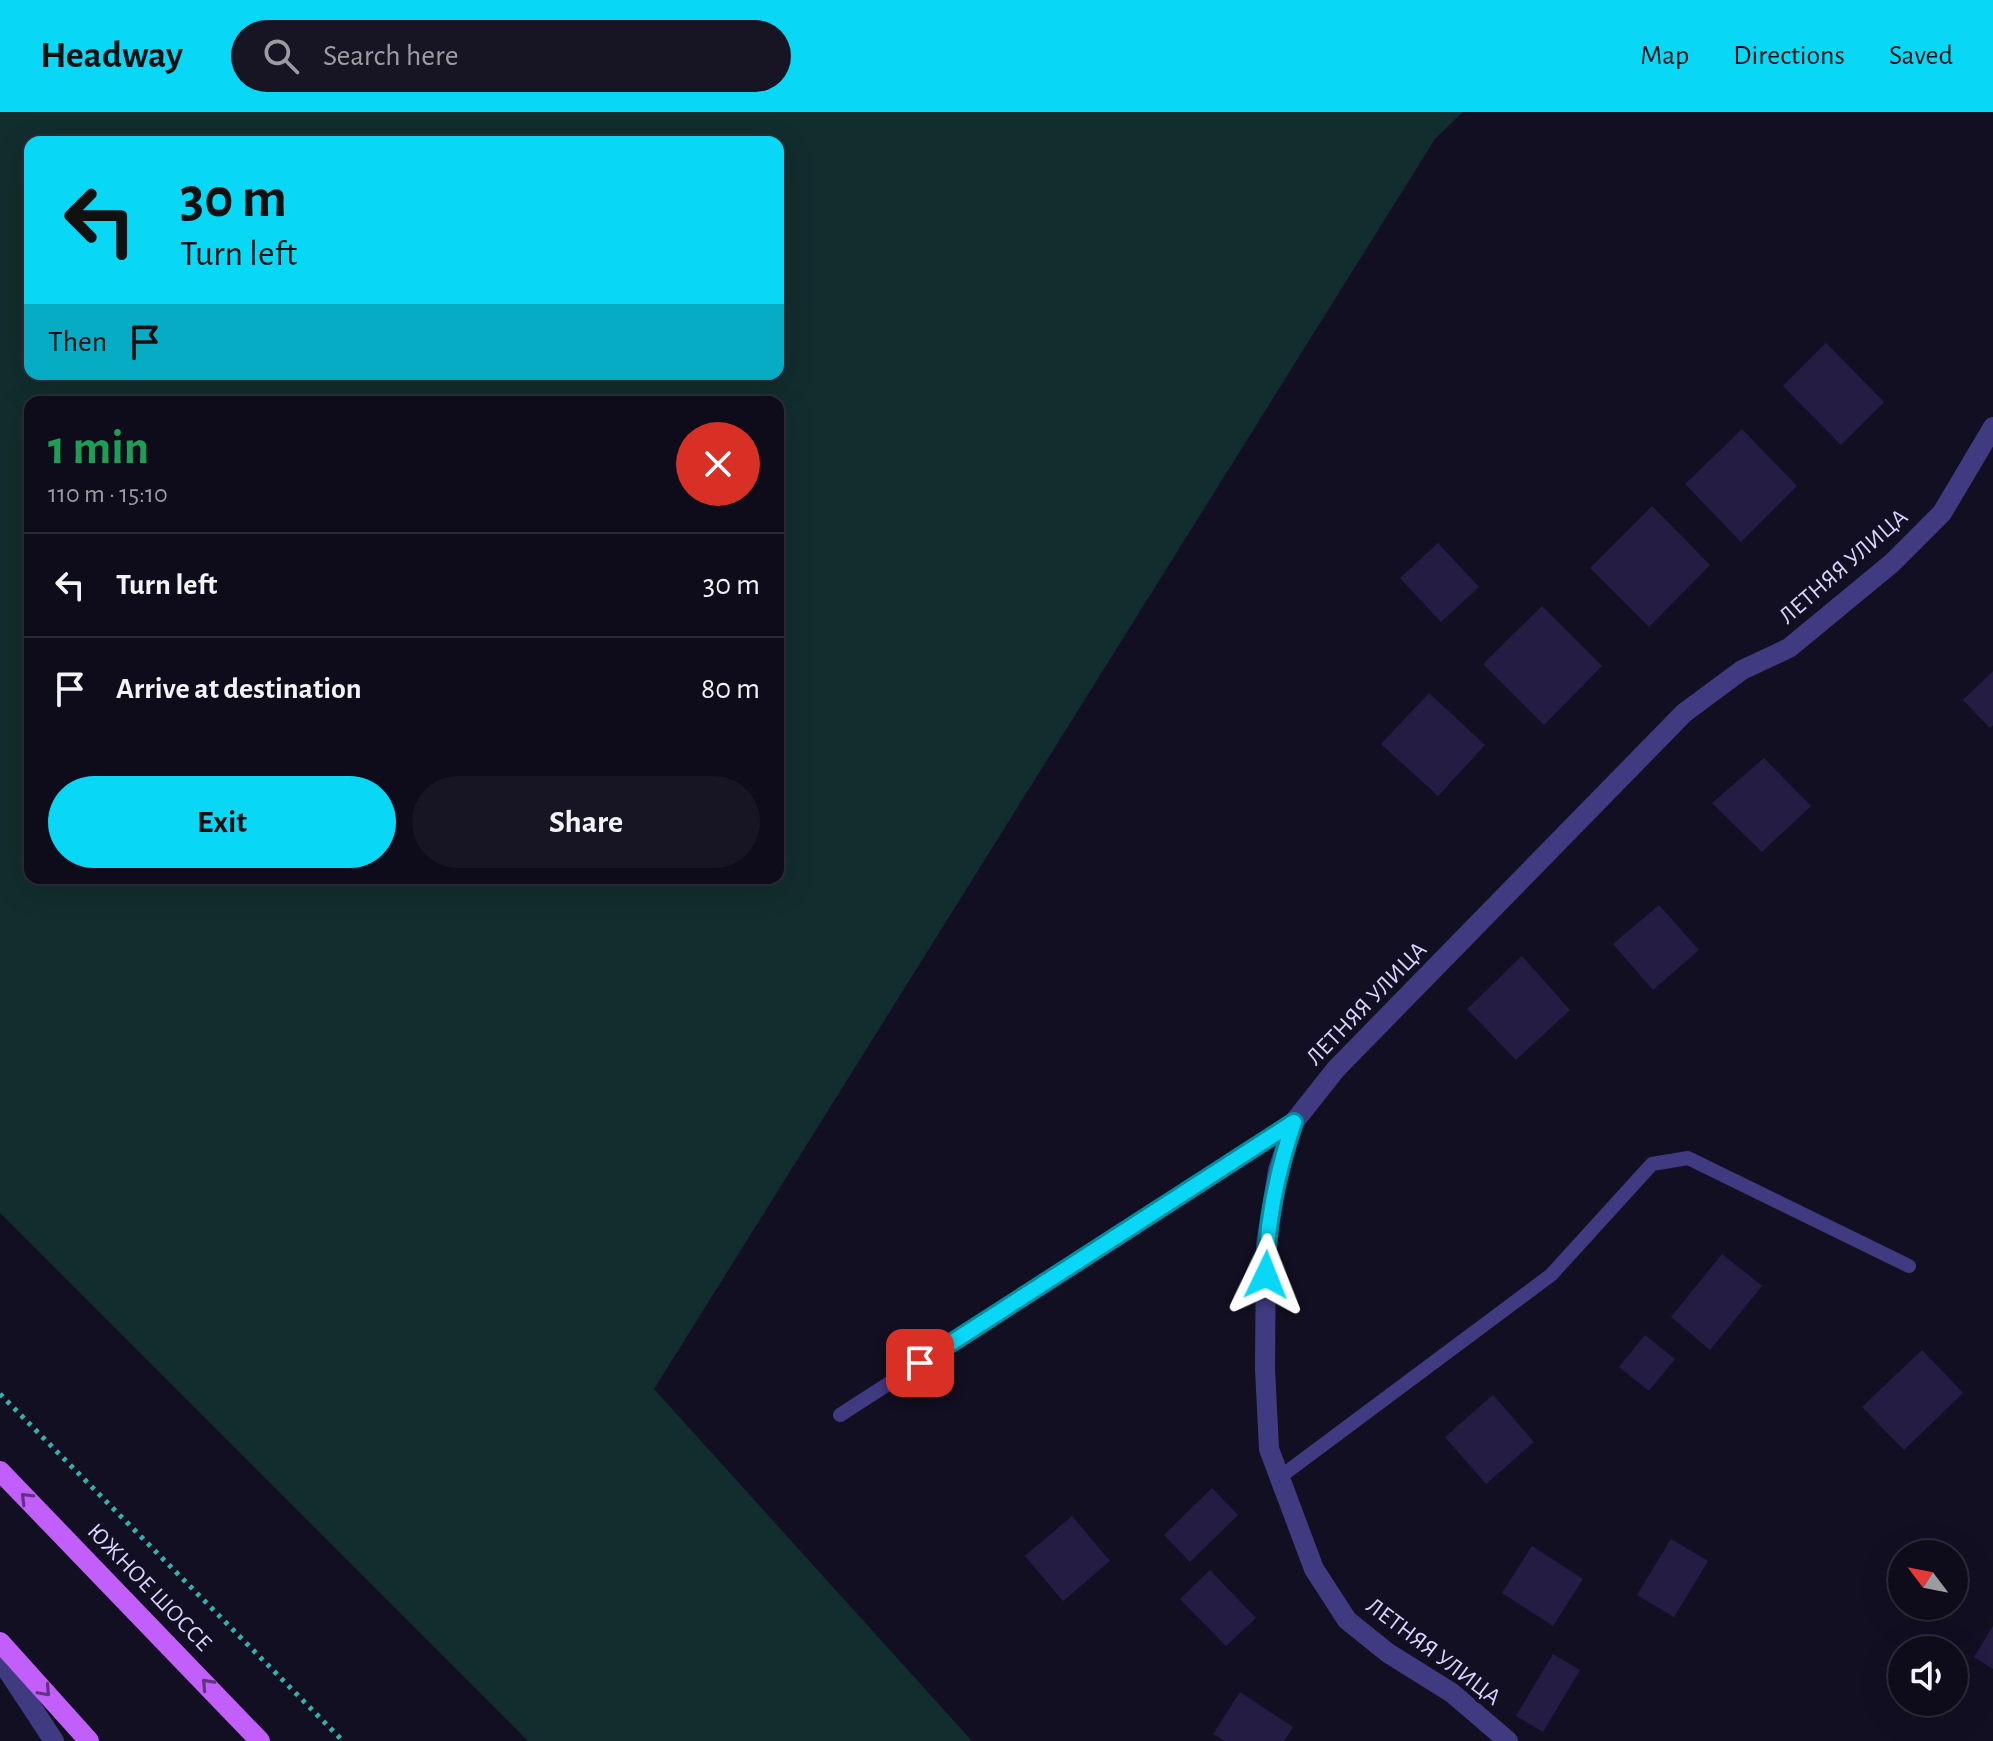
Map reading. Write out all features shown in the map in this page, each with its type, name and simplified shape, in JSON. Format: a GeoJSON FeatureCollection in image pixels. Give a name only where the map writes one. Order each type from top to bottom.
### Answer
{"type":"FeatureCollection","features":[{"type":"Feature","properties":{"kind":"main road","name":"ЮЖНОЕ ШОССЕ"},"geometry":{"type":"LineString","coordinates":[[0,1471],[260,1741]]}},
{"type":"Feature","properties":{"kind":"main road"},"geometry":{"type":"LineString","coordinates":[[0,1642],[89,1741]]}},
{"type":"Feature","properties":{"kind":"street","name":"ЛЕТНЯЯ УЛИЦА"},"geometry":{"type":"LineString","coordinates":[[1508,1741],[1452,1693],[1388,1653],[1347,1620],[1314,1569],[1269,1449],[1265,1369],[1266,1244],[1278,1170],[1294,1122],[1336,1069],[1684,713],[1742,670],[1789,648],[1892,563],[1942,513],[1993,427]]}},
{"type":"Feature","properties":{"kind":"street"},"geometry":{"type":"LineString","coordinates":[[0,1659],[54,1741]]}},
{"type":"Feature","properties":{"kind":"lane"},"geometry":{"type":"LineString","coordinates":[[840,1415],[1294,1122]]}},
{"type":"Feature","properties":{"kind":"lane"},"geometry":{"type":"LineString","coordinates":[[1280,1477],[1551,1275],[1652,1164],[1688,1158],[1909,1266]]}},
{"type":"Feature","properties":{"kind":"path"},"geometry":{"type":"LineString","coordinates":[[0,1394],[343,1741]]}},
{"type":"Feature","properties":{"kind":"green space"},"geometry":{"type":"Polygon","coordinates":[[[0,112],[1463,112],[1435,139],[654,1389],[972,1741],[528,1741],[0,1213],[0,112]]]}},
{"type":"Feature","properties":{"kind":"building"},"geometry":{"type":"Polygon","coordinates":[[[1826,343],[1884,402],[1841,445],[1783,386],[1826,343]]]}},
{"type":"Feature","properties":{"kind":"building"},"geometry":{"type":"Polygon","coordinates":[[[1742,429],[1797,486],[1741,542],[1685,484],[1742,429]]]}},
{"type":"Feature","properties":{"kind":"building"},"geometry":{"type":"Polygon","coordinates":[[[1652,506],[1710,565],[1649,627],[1590,568],[1652,506]]]}},
{"type":"Feature","properties":{"kind":"building"},"geometry":{"type":"Polygon","coordinates":[[[1438,543],[1479,587],[1441,622],[1400,578],[1438,543]]]}},
{"type":"Feature","properties":{"kind":"building"},"geometry":{"type":"Polygon","coordinates":[[[1542,606],[1602,666],[1544,725],[1483,664],[1542,606]]]}},
{"type":"Feature","properties":{"kind":"building"},"geometry":{"type":"Polygon","coordinates":[[[1993,671],[1993,725],[1990,728],[1963,700],[1993,671]]]}},
{"type":"Feature","properties":{"kind":"building"},"geometry":{"type":"Polygon","coordinates":[[[1429,693],[1485,745],[1438,796],[1381,744],[1429,693]]]}},
{"type":"Feature","properties":{"kind":"building"},"geometry":{"type":"Polygon","coordinates":[[[1764,758],[1811,806],[1762,852],[1712,803],[1764,758]]]}},
{"type":"Feature","properties":{"kind":"building"},"geometry":{"type":"Polygon","coordinates":[[[1659,905],[1699,950],[1653,990],[1613,944],[1659,905]]]}},
{"type":"Feature","properties":{"kind":"building"},"geometry":{"type":"Polygon","coordinates":[[[1522,956],[1570,1010],[1516,1060],[1467,1009],[1522,956]]]}},
{"type":"Feature","properties":{"kind":"building"},"geometry":{"type":"Polygon","coordinates":[[[1722,1254],[1762,1286],[1710,1350],[1671,1317],[1722,1254]]]}},
{"type":"Feature","properties":{"kind":"building"},"geometry":{"type":"Polygon","coordinates":[[[1645,1335],[1675,1359],[1649,1391],[1619,1367],[1645,1335]]]}},
{"type":"Feature","properties":{"kind":"building"},"geometry":{"type":"Polygon","coordinates":[[[1922,1350],[1963,1393],[1904,1450],[1862,1407],[1922,1350]]]}},
{"type":"Feature","properties":{"kind":"building"},"geometry":{"type":"Polygon","coordinates":[[[1493,1395],[1534,1442],[1486,1484],[1445,1437],[1493,1395]]]}},
{"type":"Feature","properties":{"kind":"building"},"geometry":{"type":"Polygon","coordinates":[[[1212,1488],[1238,1515],[1190,1562],[1164,1535],[1212,1488]]]}},
{"type":"Feature","properties":{"kind":"building"},"geometry":{"type":"Polygon","coordinates":[[[1072,1516],[1110,1561],[1063,1601],[1025,1556],[1072,1516]]]}},
{"type":"Feature","properties":{"kind":"building"},"geometry":{"type":"Polygon","coordinates":[[[1671,1539],[1708,1561],[1674,1617],[1637,1595],[1671,1539]]]}},
{"type":"Feature","properties":{"kind":"building"},"geometry":{"type":"Polygon","coordinates":[[[1532,1546],[1583,1579],[1553,1626],[1502,1593],[1532,1546]]]}},
{"type":"Feature","properties":{"kind":"building"},"geometry":{"type":"Polygon","coordinates":[[[1210,1570],[1256,1618],[1226,1646],[1180,1599],[1210,1570]]]}},
{"type":"Feature","properties":{"kind":"building"},"geometry":{"type":"Polygon","coordinates":[[[1993,1626],[1993,1669],[1974,1657],[1993,1626]]]}},
{"type":"Feature","properties":{"kind":"building"},"geometry":{"type":"Polygon","coordinates":[[[1553,1654],[1580,1670],[1543,1732],[1516,1716],[1553,1654]]]}},
{"type":"Feature","properties":{"kind":"building"},"geometry":{"type":"Polygon","coordinates":[[[1240,1692],[1293,1727],[1284,1741],[1225,1741],[1213,1734],[1240,1692]]]}},
{"type":"Feature","properties":{"kind":"route"},"geometry":{"type":"LineString","coordinates":[[920,1363],[1294,1122],[1278,1170],[1266,1244],[1266,1275]]}}]}
